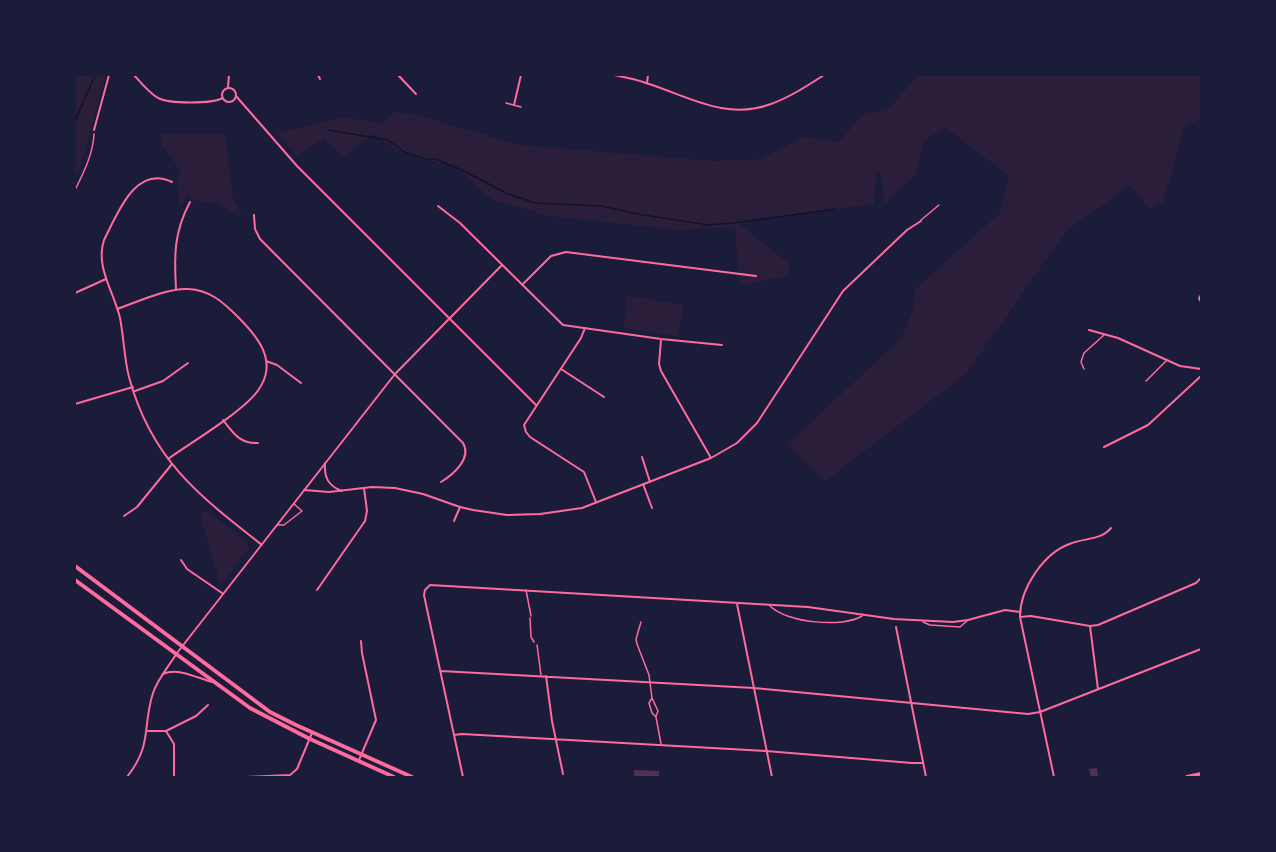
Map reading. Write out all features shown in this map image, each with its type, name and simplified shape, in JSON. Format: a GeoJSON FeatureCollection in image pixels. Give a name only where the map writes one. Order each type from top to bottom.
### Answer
{"type":"FeatureCollection","features":[{"type":"Feature","properties":{"kind":"main road"},"geometry":{"type":"LineString","coordinates":[[75,566],[258,704],[312,733],[412,777]]}},
{"type":"Feature","properties":{"kind":"main road"},"geometry":{"type":"LineString","coordinates":[[75,580],[256,711],[309,739],[391,776]]}},
{"type":"Feature","properties":{"kind":"main road"},"geometry":{"type":"LineString","coordinates":[[1187,777],[1201,774]]}},
{"type":"Feature","properties":{"kind":"street"},"geometry":{"type":"LineString","coordinates":[[94,130],[109,75]]}},
{"type":"Feature","properties":{"kind":"street"},"geometry":{"type":"LineString","coordinates":[[134,75],[152,94],[168,101],[215,101],[223,98],[229,101],[236,96]]}},
{"type":"Feature","properties":{"kind":"street"},"geometry":{"type":"LineString","coordinates":[[223,98],[223,92],[228,88],[229,75]]}},
{"type":"Feature","properties":{"kind":"street"},"geometry":{"type":"LineString","coordinates":[[318,75],[320,79]]}},
{"type":"Feature","properties":{"kind":"street"},"geometry":{"type":"LineString","coordinates":[[398,75],[416,94]]}},
{"type":"Feature","properties":{"kind":"street"},"geometry":{"type":"LineString","coordinates":[[514,105],[521,75]]}},
{"type":"Feature","properties":{"kind":"street"},"geometry":{"type":"LineString","coordinates":[[614,75],[647,83],[710,107],[741,110],[758,108],[780,100],[824,75]]}},
{"type":"Feature","properties":{"kind":"street"},"geometry":{"type":"LineString","coordinates":[[647,83],[648,75]]}},
{"type":"Feature","properties":{"kind":"street"},"geometry":{"type":"LineString","coordinates":[[228,88],[235,91],[236,96],[297,166],[536,405]]}},
{"type":"Feature","properties":{"kind":"street"},"geometry":{"type":"LineString","coordinates":[[172,182],[162,179],[145,181],[132,190],[104,240],[101,247],[101,262],[117,309],[134,392],[146,424],[168,459],[191,486],[212,506],[262,544]]}},
{"type":"Feature","properties":{"kind":"street"},"geometry":{"type":"LineString","coordinates":[[176,289],[174,262],[176,241],[182,217],[190,202]]}},
{"type":"Feature","properties":{"kind":"street"},"geometry":{"type":"LineString","coordinates":[[438,206],[460,223],[560,323],[661,339],[722,345]]}},
{"type":"Feature","properties":{"kind":"street"},"geometry":{"type":"LineString","coordinates":[[254,215],[255,229],[260,239],[465,446],[467,451],[465,457],[452,474],[441,482]]}},
{"type":"Feature","properties":{"kind":"street"},"geometry":{"type":"LineString","coordinates":[[304,490],[328,492],[383,487],[409,490],[460,507],[507,515],[524,515],[570,510],[711,458],[737,443],[757,423],[843,291],[907,230],[921,221]]}},
{"type":"Feature","properties":{"kind":"street"},"geometry":{"type":"LineString","coordinates":[[522,285],[551,256],[566,252],[756,276]]}},
{"type":"Feature","properties":{"kind":"street"},"geometry":{"type":"LineString","coordinates":[[128,777],[141,757],[148,731],[150,703],[156,686],[177,653],[395,374],[502,265]]}},
{"type":"Feature","properties":{"kind":"street"},"geometry":{"type":"LineString","coordinates":[[75,293],[106,279]]}},
{"type":"Feature","properties":{"kind":"street"},"geometry":{"type":"LineString","coordinates":[[117,309],[176,289],[201,291],[221,300],[257,337],[264,349],[265,375],[260,388],[250,400],[168,459]]}},
{"type":"Feature","properties":{"kind":"street"},"geometry":{"type":"LineString","coordinates":[[1201,295],[1199,298],[1201,302]]}},
{"type":"Feature","properties":{"kind":"street"},"geometry":{"type":"LineString","coordinates":[[585,328],[524,425],[526,432],[581,469],[587,477],[596,502]]}},
{"type":"Feature","properties":{"kind":"street"},"geometry":{"type":"LineString","coordinates":[[1089,330],[1130,343],[1166,362],[1201,369]]}},
{"type":"Feature","properties":{"kind":"street"},"geometry":{"type":"LineString","coordinates":[[661,339],[659,364],[661,371],[711,458]]}},
{"type":"Feature","properties":{"kind":"street"},"geometry":{"type":"LineString","coordinates":[[266,361],[277,365],[301,383]]}},
{"type":"Feature","properties":{"kind":"street"},"geometry":{"type":"LineString","coordinates":[[134,392],[163,381],[188,363]]}},
{"type":"Feature","properties":{"kind":"street"},"geometry":{"type":"LineString","coordinates":[[561,369],[604,397]]}},
{"type":"Feature","properties":{"kind":"street"},"geometry":{"type":"LineString","coordinates":[[1104,447],[1148,425],[1201,376]]}},
{"type":"Feature","properties":{"kind":"street"},"geometry":{"type":"LineString","coordinates":[[75,404],[133,387]]}},
{"type":"Feature","properties":{"kind":"street"},"geometry":{"type":"LineString","coordinates":[[223,420],[241,440],[249,444],[258,443]]}},
{"type":"Feature","properties":{"kind":"street"},"geometry":{"type":"LineString","coordinates":[[642,457],[650,482]]}},
{"type":"Feature","properties":{"kind":"street"},"geometry":{"type":"LineString","coordinates":[[325,463],[324,471],[328,481],[335,488],[343,491]]}},
{"type":"Feature","properties":{"kind":"street"},"geometry":{"type":"LineString","coordinates":[[124,516],[137,507],[172,464]]}},
{"type":"Feature","properties":{"kind":"street"},"geometry":{"type":"LineString","coordinates":[[644,484],[652,508]]}},
{"type":"Feature","properties":{"kind":"street"},"geometry":{"type":"LineString","coordinates":[[316,590],[365,521],[367,511],[364,488]]}},
{"type":"Feature","properties":{"kind":"street"},"geometry":{"type":"LineString","coordinates":[[454,521],[460,507]]}},
{"type":"Feature","properties":{"kind":"street"},"geometry":{"type":"LineString","coordinates":[[1054,777],[1020,612],[1025,593],[1034,576],[1055,552],[1070,543],[1101,536],[1111,528]]}},
{"type":"Feature","properties":{"kind":"street"},"geometry":{"type":"LineString","coordinates":[[181,560],[187,569],[223,594]]}},
{"type":"Feature","properties":{"kind":"street"},"geometry":{"type":"LineString","coordinates":[[1020,617],[1031,616],[1090,626],[1098,625],[1201,578]]}},
{"type":"Feature","properties":{"kind":"street"},"geometry":{"type":"LineString","coordinates":[[463,777],[424,595],[426,587],[434,585],[818,608],[894,619],[959,622],[1005,610],[1020,612]]}},
{"type":"Feature","properties":{"kind":"street"},"geometry":{"type":"LineString","coordinates":[[737,604],[772,777]]}},
{"type":"Feature","properties":{"kind":"street"},"geometry":{"type":"LineString","coordinates":[[1090,626],[1098,689]]}},
{"type":"Feature","properties":{"kind":"street"},"geometry":{"type":"LineString","coordinates":[[896,627],[926,777]]}},
{"type":"Feature","properties":{"kind":"street"},"geometry":{"type":"LineString","coordinates":[[359,761],[375,720],[361,641]]}},
{"type":"Feature","properties":{"kind":"street"},"geometry":{"type":"LineString","coordinates":[[440,671],[754,688],[1028,714],[1040,712],[1201,649]]}},
{"type":"Feature","properties":{"kind":"street"},"geometry":{"type":"LineString","coordinates":[[163,674],[172,671],[179,672],[218,684]]}},
{"type":"Feature","properties":{"kind":"street"},"geometry":{"type":"LineString","coordinates":[[546,676],[562,774]]}},
{"type":"Feature","properties":{"kind":"street"},"geometry":{"type":"LineString","coordinates":[[148,731],[166,731],[196,716],[208,705]]}},
{"type":"Feature","properties":{"kind":"street"},"geometry":{"type":"LineString","coordinates":[[166,731],[174,744],[174,777]]}},
{"type":"Feature","properties":{"kind":"street"},"geometry":{"type":"LineString","coordinates":[[246,777],[290,776],[297,769],[312,733]]}},
{"type":"Feature","properties":{"kind":"street"},"geometry":{"type":"LineString","coordinates":[[454,735],[766,751],[923,763]]}},
{"type":"Feature","properties":{"kind":"street"},"geometry":{"type":"LineString","coordinates":[[391,776],[393,769]]}},
{"type":"Feature","properties":{"kind":"lane"},"geometry":{"type":"LineString","coordinates":[[506,103],[522,107]]}},
{"type":"Feature","properties":{"kind":"lane"},"geometry":{"type":"LineString","coordinates":[[921,221],[939,205]]}},
{"type":"Feature","properties":{"kind":"lane"},"geometry":{"type":"LineString","coordinates":[[1084,369],[1081,362],[1084,353],[1104,334]]}},
{"type":"Feature","properties":{"kind":"lane"},"geometry":{"type":"LineString","coordinates":[[1146,381],[1166,362]]}},
{"type":"Feature","properties":{"kind":"lane"},"geometry":{"type":"LineString","coordinates":[[277,525],[284,525],[302,511],[294,503]]}},
{"type":"Feature","properties":{"kind":"lane"},"geometry":{"type":"LineString","coordinates":[[526,590],[531,616]]}},
{"type":"Feature","properties":{"kind":"lane"},"geometry":{"type":"LineString","coordinates":[[770,605],[786,616],[800,619],[838,622],[854,620],[864,614]]}},
{"type":"Feature","properties":{"kind":"lane"},"geometry":{"type":"LineString","coordinates":[[641,622],[636,639],[651,682],[652,698],[658,711],[656,717],[661,745]]}},
{"type":"Feature","properties":{"kind":"lane"},"geometry":{"type":"LineString","coordinates":[[537,645],[541,676]]}},
{"type":"Feature","properties":{"kind":"lane"},"geometry":{"type":"LineString","coordinates":[[652,698],[649,703],[656,717]]}},
{"type":"Feature","properties":{"kind":"path"},"geometry":{"type":"LineString","coordinates":[[75,190],[92,150],[94,130]]}},
{"type":"Feature","properties":{"kind":"path"},"geometry":{"type":"LineString","coordinates":[[531,616],[530,633],[537,645]]}},
{"type":"Feature","properties":{"kind":"shaded area"},"geometry":{"type":"Polygon","coordinates":[[[75,75],[106,75],[80,168],[75,177],[75,75]]]}},
{"type":"Feature","properties":{"kind":"shaded area"},"geometry":{"type":"Polygon","coordinates":[[[919,75],[1201,75],[1201,118],[1184,128],[1163,202],[1149,209],[1130,185],[1066,231],[966,374],[825,481],[787,445],[901,338],[913,311],[915,289],[1000,213],[1009,176],[946,128],[924,140],[916,174],[885,204],[881,175],[877,170],[874,204],[743,222],[741,226],[790,264],[787,276],[744,285],[739,279],[735,227],[679,230],[549,216],[491,199],[458,168],[402,153],[372,134],[343,158],[324,138],[297,156],[276,133],[345,117],[382,124],[394,112],[421,116],[519,145],[714,161],[761,159],[803,137],[839,142],[864,113],[886,111],[919,75]]]}},
{"type":"Feature","properties":{"kind":"shaded area"},"geometry":{"type":"Polygon","coordinates":[[[225,133],[233,198],[244,218],[218,204],[196,201],[188,196],[180,207],[177,175],[181,171],[162,146],[160,135],[225,133]]]}},
{"type":"Feature","properties":{"kind":"shaded area"},"geometry":{"type":"Polygon","coordinates":[[[627,296],[684,305],[678,336],[624,328],[627,296]]]}},
{"type":"Feature","properties":{"kind":"shaded area"},"geometry":{"type":"Polygon","coordinates":[[[206,510],[248,542],[249,547],[221,586],[200,516],[206,510]]]}},
{"type":"Feature","properties":{"kind":"building"},"geometry":{"type":"Polygon","coordinates":[[[1097,768],[1098,777],[1091,777],[1089,769],[1097,768]]]}},
{"type":"Feature","properties":{"kind":"building"},"geometry":{"type":"Polygon","coordinates":[[[634,770],[659,771],[659,777],[634,777],[634,770]]]}},
{"type":"Feature","properties":{"kind":"waterway"},"geometry":{"type":"LineString","coordinates":[[75,121],[97,75]]}},
{"type":"Feature","properties":{"kind":"waterway"},"geometry":{"type":"LineString","coordinates":[[328,130],[388,140],[404,152],[424,158]]}},
{"type":"Feature","properties":{"kind":"waterway"},"geometry":{"type":"LineString","coordinates":[[427,159],[436,159],[506,193],[535,203],[601,206],[708,225],[835,209]]}}]}
